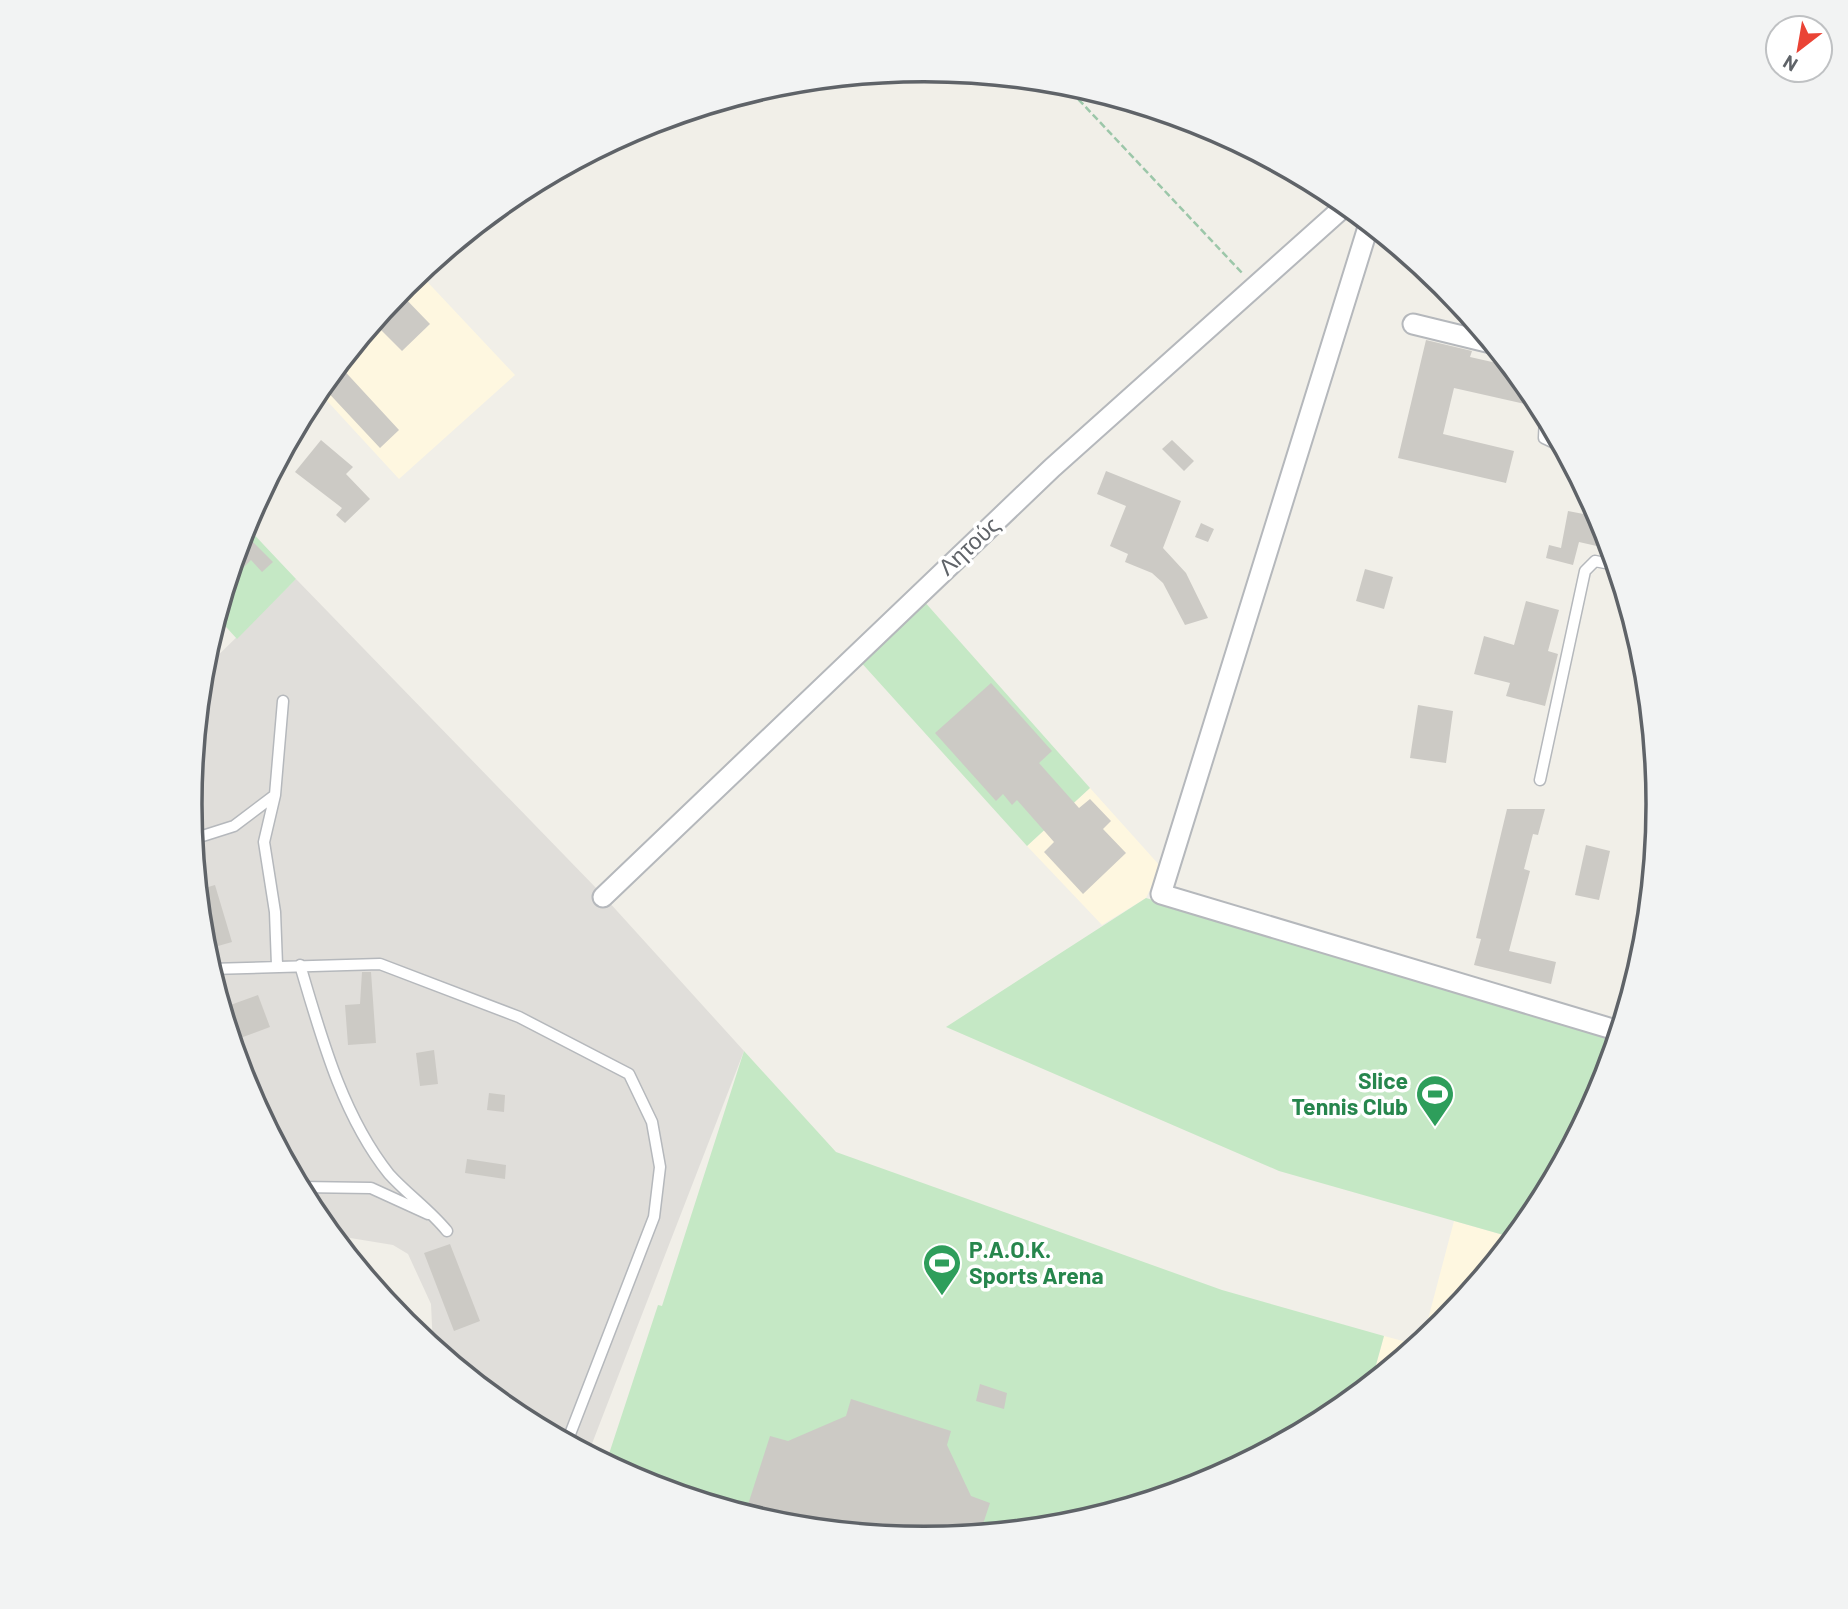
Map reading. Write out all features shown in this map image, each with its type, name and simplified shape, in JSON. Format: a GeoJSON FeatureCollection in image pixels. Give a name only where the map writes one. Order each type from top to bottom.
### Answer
{"type":"FeatureCollection","features":[{"type":"Feature","properties":{"kind":"street","name":"Λητούς"},"geometry":{"type":"LineString","coordinates":[[603,897],[1052,468],[1337,213]]}},
{"type":"Feature","properties":{"kind":"street"},"geometry":{"type":"LineString","coordinates":[[1366,234],[1161,894],[1611,1028]]}},
{"type":"Feature","properties":{"kind":"street"},"geometry":{"type":"LineString","coordinates":[[1413,324],[1476,340]]}},
{"type":"Feature","properties":{"kind":"lane"},"geometry":{"type":"LineString","coordinates":[[1540,780],[1584,571],[1595,561],[1604,563]]}},
{"type":"Feature","properties":{"kind":"lane"},"geometry":{"type":"LineString","coordinates":[[277,965],[275,912],[264,842],[275,795],[283,701]]}},
{"type":"Feature","properties":{"kind":"lane"},"geometry":{"type":"LineString","coordinates":[[203,836],[234,826],[275,795]]}},
{"type":"Feature","properties":{"kind":"lane"},"geometry":{"type":"LineString","coordinates":[[221,968],[380,964],[519,1017],[629,1074],[652,1122],[660,1167],[654,1217],[570,1434]]}},
{"type":"Feature","properties":{"kind":"lane"},"geometry":{"type":"LineString","coordinates":[[300,965],[337,1079],[363,1131],[390,1174],[447,1231]]}},
{"type":"Feature","properties":{"kind":"lane"},"geometry":{"type":"LineString","coordinates":[[312,1187],[371,1188],[435,1217]]}},
{"type":"Feature","properties":{"kind":"path"},"geometry":{"type":"LineString","coordinates":[[1078,99],[1255,286]]}},
{"type":"Feature","properties":{"kind":"shaded area"},"geometry":{"type":"Polygon","coordinates":[[[427,281],[515,375],[399,479],[326,399],[381,328],[427,281]]]}},
{"type":"Feature","properties":{"kind":"shaded area"},"geometry":{"type":"Polygon","coordinates":[[[296,579],[598,890],[744,1051],[592,1445],[523,1405],[484,1377],[432,1333],[431,1304],[408,1254],[393,1245],[346,1237],[323,1206],[276,1124],[240,1037],[226,991],[208,899],[203,852],[203,757],[218,655],[296,579]]]}},
{"type":"Feature","properties":{"kind":"shaded area"},"geometry":{"type":"Polygon","coordinates":[[[1090,788],[1161,867],[1146,898],[1102,925],[1027,846],[1090,788]]]}},
{"type":"Feature","properties":{"kind":"shaded area"},"geometry":{"type":"Polygon","coordinates":[[[1454,1221],[1504,1235],[1467,1281],[1427,1322],[1454,1221]]]}},
{"type":"Feature","properties":{"kind":"shaded area"},"geometry":{"type":"Polygon","coordinates":[[[1384,1336],[1406,1342],[1400,1348],[1375,1368],[1384,1336]]]}},
{"type":"Feature","properties":{"kind":"green space"},"geometry":{"type":"Polygon","coordinates":[[[254,535],[296,579],[237,639],[224,625],[254,535]]]}},
{"type":"Feature","properties":{"kind":"green space"},"geometry":{"type":"Polygon","coordinates":[[[923,600],[1090,788],[1027,846],[858,659],[923,600]]]}},
{"type":"Feature","properties":{"kind":"green space"},"geometry":{"type":"Polygon","coordinates":[[[1146,898],[1609,1032],[1572,1124],[1525,1206],[1504,1235],[1279,1171],[946,1027],[1146,898]]]}},
{"type":"Feature","properties":{"kind":"green space","name":"P.A.O.K. Sports Arena"},"geometry":{"type":"Polygon","coordinates":[[[744,1051],[836,1152],[1222,1290],[1384,1336],[1375,1368],[1364,1377],[1285,1430],[1200,1472],[1111,1502],[1065,1513],[1018,1521],[924,1527],[830,1521],[783,1513],[692,1488],[609,1454],[658,1305],[662,1306],[744,1051]]]}},
{"type":"Feature","properties":{"kind":"building"},"geometry":{"type":"Polygon","coordinates":[[[407,300],[430,324],[402,351],[380,329],[407,300]]]}},
{"type":"Feature","properties":{"kind":"building"},"geometry":{"type":"Polygon","coordinates":[[[1426,340],[1472,351],[1470,357],[1495,363],[1525,403],[1454,388],[1443,434],[1514,451],[1506,483],[1398,458],[1426,340]]]}},
{"type":"Feature","properties":{"kind":"building"},"geometry":{"type":"Polygon","coordinates":[[[346,372],[399,430],[380,448],[330,394],[346,372]]]}},
{"type":"Feature","properties":{"kind":"building"},"geometry":{"type":"Polygon","coordinates":[[[321,440],[353,467],[346,474],[370,499],[345,523],[336,515],[342,508],[295,472],[321,440]]]}},
{"type":"Feature","properties":{"kind":"building"},"geometry":{"type":"Polygon","coordinates":[[[1172,440],[1194,461],[1184,471],[1162,449],[1172,440]]]}},
{"type":"Feature","properties":{"kind":"building"},"geometry":{"type":"Polygon","coordinates":[[[1106,471],[1181,501],[1163,548],[1186,573],[1208,618],[1185,625],[1163,583],[1152,573],[1125,562],[1128,554],[1110,546],[1126,506],[1097,494],[1106,471]]]}},
{"type":"Feature","properties":{"kind":"building"},"geometry":{"type":"Polygon","coordinates":[[[1568,511],[1585,514],[1598,546],[1579,542],[1573,565],[1546,558],[1549,545],[1561,548],[1568,511]]]}},
{"type":"Feature","properties":{"kind":"building"},"geometry":{"type":"Polygon","coordinates":[[[1201,523],[1214,529],[1208,542],[1195,537],[1201,523]]]}},
{"type":"Feature","properties":{"kind":"building"},"geometry":{"type":"Polygon","coordinates":[[[252,541],[273,562],[262,572],[251,560],[241,570],[252,541]]]}},
{"type":"Feature","properties":{"kind":"building"},"geometry":{"type":"Polygon","coordinates":[[[1365,569],[1393,577],[1384,609],[1356,601],[1365,569]]]}},
{"type":"Feature","properties":{"kind":"building"},"geometry":{"type":"Polygon","coordinates":[[[1526,601],[1559,610],[1548,651],[1558,654],[1545,706],[1506,696],[1510,683],[1474,674],[1484,636],[1514,645],[1526,601]]]}},
{"type":"Feature","properties":{"kind":"building"},"geometry":{"type":"Polygon","coordinates":[[[991,683],[1052,751],[1039,763],[1079,808],[1090,799],[1111,821],[1103,829],[1126,853],[1083,894],[1044,852],[1054,842],[1017,800],[1012,805],[1003,794],[996,801],[935,733],[991,683]]]}},
{"type":"Feature","properties":{"kind":"building"},"geometry":{"type":"Polygon","coordinates":[[[1418,705],[1453,711],[1446,763],[1410,758],[1418,705]]]}},
{"type":"Feature","properties":{"kind":"building"},"geometry":{"type":"Polygon","coordinates":[[[1507,809],[1545,809],[1538,835],[1533,834],[1524,869],[1530,871],[1509,951],[1556,962],[1551,984],[1474,965],[1481,939],[1476,938],[1507,809]]]}},
{"type":"Feature","properties":{"kind":"building"},"geometry":{"type":"Polygon","coordinates":[[[1586,845],[1610,851],[1599,900],[1575,895],[1586,845]]]}},
{"type":"Feature","properties":{"kind":"building"},"geometry":{"type":"Polygon","coordinates":[[[215,885],[232,942],[216,946],[207,887],[215,885]]]}},
{"type":"Feature","properties":{"kind":"building"},"geometry":{"type":"Polygon","coordinates":[[[362,972],[371,972],[376,1043],[348,1045],[345,1005],[360,1004],[362,972]]]}},
{"type":"Feature","properties":{"kind":"building"},"geometry":{"type":"Polygon","coordinates":[[[258,995],[270,1027],[240,1038],[230,1005],[258,995]]]}},
{"type":"Feature","properties":{"kind":"building"},"geometry":{"type":"Polygon","coordinates":[[[434,1050],[438,1084],[420,1086],[416,1053],[434,1050]]]}},
{"type":"Feature","properties":{"kind":"building"},"geometry":{"type":"Polygon","coordinates":[[[489,1093],[505,1095],[504,1112],[487,1110],[489,1093]]]}},
{"type":"Feature","properties":{"kind":"building"},"geometry":{"type":"Polygon","coordinates":[[[467,1159],[506,1165],[505,1179],[465,1173],[467,1159]]]}},
{"type":"Feature","properties":{"kind":"building"},"geometry":{"type":"Polygon","coordinates":[[[450,1244],[480,1321],[454,1331],[424,1253],[450,1244]]]}},
{"type":"Feature","properties":{"kind":"building"},"geometry":{"type":"Polygon","coordinates":[[[980,1384],[1007,1393],[1004,1409],[976,1401],[980,1384]]]}},
{"type":"Feature","properties":{"kind":"building"},"geometry":{"type":"Polygon","coordinates":[[[851,1399],[951,1431],[947,1445],[971,1496],[990,1503],[983,1524],[924,1527],[877,1525],[830,1521],[748,1505],[770,1436],[788,1441],[846,1416],[851,1399]]]}},
{"type":"Feature","properties":{"kind":"place","name":"Slice Tennis Club"},"geometry":{"type":"Point","coordinates":[1435,1128]}},
{"type":"Feature","properties":{"kind":"place","name":"P.A.O.K. Sports Arena"},"geometry":{"type":"Point","coordinates":[942,1297]}}]}
